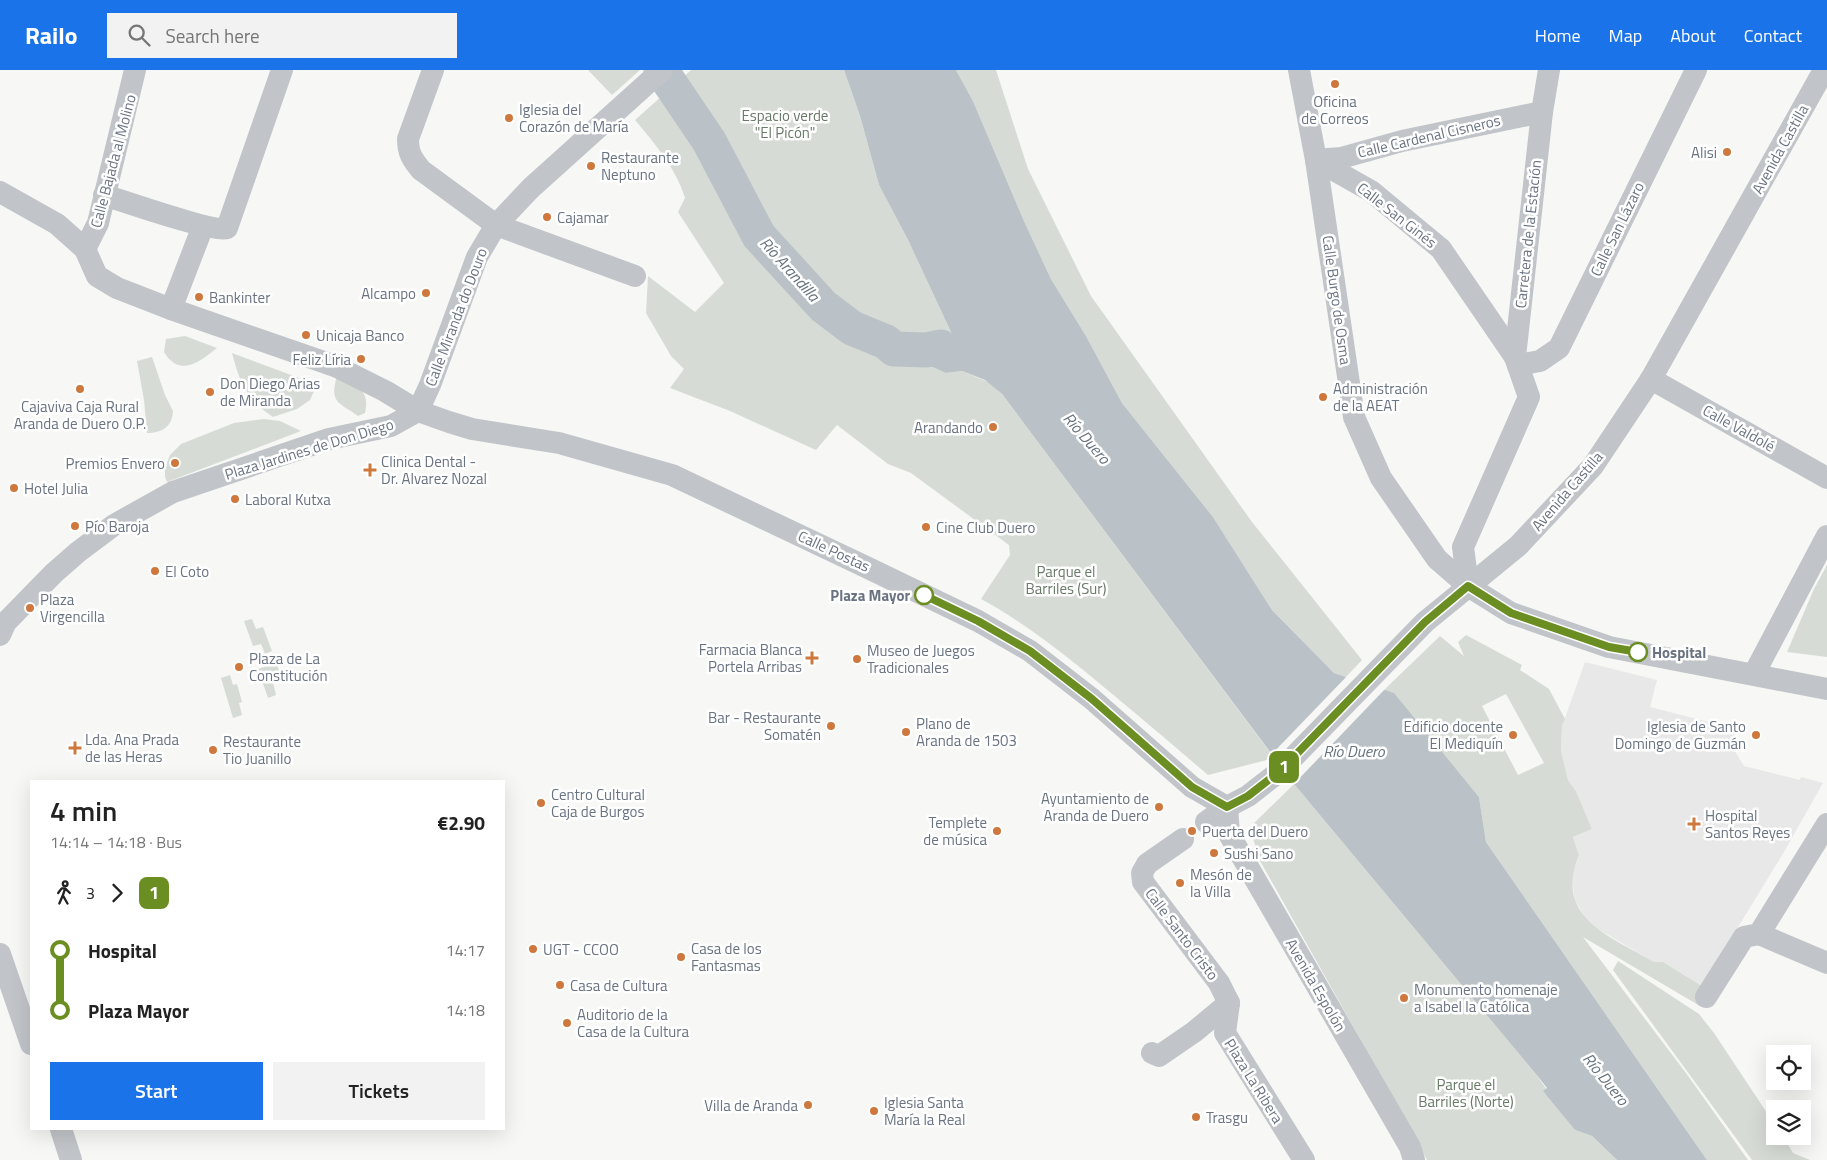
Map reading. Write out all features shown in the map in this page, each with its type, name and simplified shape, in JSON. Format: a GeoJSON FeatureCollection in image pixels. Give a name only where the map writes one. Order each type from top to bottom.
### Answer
{"type":"FeatureCollection","features":[{"type":"Feature","properties":{"kind":"street","name":"Calle Bajada al Molino"},"geometry":{"type":"LineString","coordinates":[[85,249],[95,232],[135,70]]}},
{"type":"Feature","properties":{"kind":"street"},"geometry":{"type":"LineString","coordinates":[[104,195],[203,226],[224,230],[230,223],[282,70]]}},
{"type":"Feature","properties":{"kind":"street"},"geometry":{"type":"LineString","coordinates":[[433,70],[408,138],[408,150],[412,159],[421,170],[496,224],[635,276]]}},
{"type":"Feature","properties":{"kind":"street","name":"Calle Miranda do Douro"},"geometry":{"type":"LineString","coordinates":[[418,411],[430,385],[477,257],[496,224],[530,188],[662,70]]}},
{"type":"Feature","properties":{"kind":"street","name":"Calle Burgo de Osma"},"geometry":{"type":"LineString","coordinates":[[1299,70],[1316,160],[1354,417],[1381,478],[1437,559],[1468,586],[1511,613],[1609,647],[1827,689]]}},
{"type":"Feature","properties":{"kind":"street","name":"Carretera de la Estación"},"geometry":{"type":"LineString","coordinates":[[1468,586],[1463,547],[1530,397],[1516,361],[1542,112],[1549,70]]}},
{"type":"Feature","properties":{"kind":"street","name":"Calle San Lázaro"},"geometry":{"type":"LineString","coordinates":[[1516,361],[1540,362],[1559,348],[1696,70]]}},
{"type":"Feature","properties":{"kind":"street","name":"Avenida Castilla"},"geometry":{"type":"LineString","coordinates":[[1206,822],[1248,796],[1280,771],[1425,622],[1518,546],[1593,466],[1651,379],[1824,70]]}},
{"type":"Feature","properties":{"kind":"street","name":"Calle Cardenal Cisneros"},"geometry":{"type":"LineString","coordinates":[[1316,160],[1339,158],[1402,141],[1542,112]]}},
{"type":"Feature","properties":{"kind":"street","name":"Calle San Ginés"},"geometry":{"type":"LineString","coordinates":[[1316,160],[1371,191],[1441,249],[1516,361]]}},
{"type":"Feature","properties":{"kind":"street"},"geometry":{"type":"LineString","coordinates":[[0,192],[57,224],[85,249]]}},
{"type":"Feature","properties":{"kind":"street"},"geometry":{"type":"LineString","coordinates":[[171,309],[203,226]]}},
{"type":"Feature","properties":{"kind":"street","name":"Plaza Jardines de Don Diego"},"geometry":{"type":"LineString","coordinates":[[2,623],[54,573],[102,534],[114,525],[173,492],[329,440],[391,426],[418,411],[385,391],[335,366],[171,309],[117,288],[97,276],[85,249]]}},
{"type":"Feature","properties":{"kind":"street","name":"Calle Valdolé"},"geometry":{"type":"LineString","coordinates":[[1651,379],[1827,478]]}},
{"type":"Feature","properties":{"kind":"street","name":"Calle Postas"},"geometry":{"type":"LineString","coordinates":[[418,411],[472,429],[559,444],[672,475],[978,621],[1030,651],[1092,699],[1192,787],[1229,806]]}},
{"type":"Feature","properties":{"kind":"street"},"geometry":{"type":"LineString","coordinates":[[1754,674],[1827,536]]}},
{"type":"Feature","properties":{"kind":"street","name":"Avenida Espolón"},"geometry":{"type":"LineString","coordinates":[[1229,806],[1229,834],[1410,1147],[1414,1160]]}},
{"type":"Feature","properties":{"kind":"street"},"geometry":{"type":"LineString","coordinates":[[1759,934],[1827,824]]}},
{"type":"Feature","properties":{"kind":"street","name":"Calle Santo Cristo"},"geometry":{"type":"LineString","coordinates":[[1183,839],[1147,864],[1142,874],[1143,882],[1219,984],[1229,1003]]}},
{"type":"Feature","properties":{"kind":"street"},"geometry":{"type":"LineString","coordinates":[[1706,997],[1744,937],[1759,934],[1827,963]]}},
{"type":"Feature","properties":{"kind":"street"},"geometry":{"type":"LineString","coordinates":[[0,954],[30,1041]]}},
{"type":"Feature","properties":{"kind":"street"},"geometry":{"type":"LineString","coordinates":[[1152,1053],[1159,1056],[1194,1032],[1229,1003]]}},
{"type":"Feature","properties":{"kind":"street","name":"Plaza La Ribera"},"geometry":{"type":"LineString","coordinates":[[1229,1003],[1225,1033],[1304,1160]]}},
{"type":"Feature","properties":{"kind":"street"},"geometry":{"type":"LineString","coordinates":[[61,1130],[72,1160]]}},
{"type":"Feature","properties":{"kind":"shaded area","name":"Hospital Santos Reyes"},"geometry":{"type":"Polygon","coordinates":[[[1585,662],[1657,680],[1650,707],[1736,729],[1732,747],[1744,766],[1800,780],[1801,777],[1823,783],[1784,852],[1702,986],[1663,962],[1654,962],[1598,929],[1585,918],[1575,900],[1572,881],[1579,855],[1573,837],[1592,829],[1576,791],[1568,780],[1561,751],[1562,726],[1585,662]]]}},
{"type":"Feature","properties":{"kind":"green space"},"geometry":{"type":"Polygon","coordinates":[[[588,70],[640,70],[612,95],[588,70]]]}},
{"type":"Feature","properties":{"kind":"green space"},"geometry":{"type":"Polygon","coordinates":[[[691,70],[844,70],[860,116],[879,185],[908,240],[957,345],[901,343],[946,373],[962,371],[988,382],[1002,394],[1272,755],[1267,760],[1208,775],[1070,659],[1021,623],[981,599],[1010,555],[1009,545],[911,473],[888,464],[837,425],[816,450],[730,411],[670,388],[684,369],[671,356],[646,313],[648,276],[695,312],[724,283],[678,212],[685,198],[670,166],[635,120],[691,70]]]}},
{"type":"Feature","properties":{"kind":"green space"},"geometry":{"type":"Polygon","coordinates":[[[956,70],[996,70],[1028,169],[1091,296],[1252,522],[1362,660],[1346,677],[1334,673],[1272,610],[1213,517],[1122,403],[1086,336],[1051,279],[973,101],[956,70]]]}},
{"type":"Feature","properties":{"kind":"green space"},"geometry":{"type":"Polygon","coordinates":[[[185,336],[217,348],[190,365],[176,364],[164,352],[166,339],[185,336]]]}},
{"type":"Feature","properties":{"kind":"green space"},"geometry":{"type":"Polygon","coordinates":[[[232,353],[302,379],[315,389],[310,400],[297,409],[273,417],[256,404],[245,390],[232,353]]]}},
{"type":"Feature","properties":{"kind":"green space"},"geometry":{"type":"Polygon","coordinates":[[[152,357],[165,395],[173,411],[171,421],[165,428],[157,432],[147,433],[144,400],[137,361],[152,357]]]}},
{"type":"Feature","properties":{"kind":"green space"},"geometry":{"type":"Polygon","coordinates":[[[337,376],[355,385],[364,393],[366,399],[365,413],[358,416],[337,401],[334,392],[337,376]]]}},
{"type":"Feature","properties":{"kind":"green space"},"geometry":{"type":"Polygon","coordinates":[[[264,419],[280,421],[301,431],[167,482],[165,468],[170,455],[181,444],[234,423],[264,419]]]}},
{"type":"Feature","properties":{"kind":"green space"},"geometry":{"type":"Polygon","coordinates":[[[1827,565],[1827,657],[1787,652],[1814,589],[1827,565]]]}},
{"type":"Feature","properties":{"kind":"green space"},"geometry":{"type":"Polygon","coordinates":[[[252,619],[256,629],[263,627],[272,651],[265,654],[261,644],[253,646],[244,621],[252,619]]]}},
{"type":"Feature","properties":{"kind":"green space"},"geometry":{"type":"Polygon","coordinates":[[[1466,635],[1522,665],[1520,670],[1549,689],[1565,719],[1562,726],[1561,751],[1568,780],[1576,791],[1592,829],[1573,837],[1579,855],[1573,877],[1574,895],[1580,910],[1590,922],[1620,943],[1654,962],[1663,962],[1702,986],[1700,1006],[1583,937],[1686,1073],[1748,1160],[1707,1160],[1486,842],[1479,797],[1394,694],[1384,690],[1440,636],[1464,656],[1458,642],[1466,635]],[[1506,694],[1482,706],[1518,775],[1544,763],[1506,694]]]}},
{"type":"Feature","properties":{"kind":"green space"},"geometry":{"type":"Polygon","coordinates":[[[275,659],[282,680],[273,683],[276,695],[268,698],[258,669],[267,666],[266,663],[275,659]]]}},
{"type":"Feature","properties":{"kind":"green space"},"geometry":{"type":"Polygon","coordinates":[[[230,675],[233,685],[237,684],[242,702],[239,703],[242,715],[233,718],[221,678],[230,675]]]}},
{"type":"Feature","properties":{"kind":"green space","name":"Parque el Barriles (Norte)"},"geometry":{"type":"Polygon","coordinates":[[[1294,784],[1535,1073],[1575,1130],[1592,1136],[1617,1160],[1427,1160],[1259,859],[1250,827],[1294,784]]]}},
{"type":"Feature","properties":{"kind":"green space"},"geometry":{"type":"Polygon","coordinates":[[[1618,961],[1699,1014],[1714,1033],[1766,1111],[1766,1145],[1788,1145],[1793,1153],[1810,1160],[1752,1160],[1613,970],[1618,961]]]}},
{"type":"Feature","properties":{"kind":"water","name":"Río Duero"},"geometry":{"type":"Polygon","coordinates":[[[844,70],[956,70],[973,101],[1051,279],[1086,336],[1122,403],[1213,517],[1272,610],[1334,673],[1394,693],[1479,797],[1486,842],[1707,1160],[1617,1160],[1592,1136],[1575,1130],[1543,1091],[1547,1088],[1535,1073],[1294,784],[1002,394],[985,380],[962,371],[946,373],[894,349],[901,343],[957,345],[908,240],[879,185],[860,116],[844,70]]]}},
{"type":"Feature","properties":{"kind":"pier"},"geometry":{"type":"Polygon","coordinates":[[[1348,675],[1386,688],[1292,786],[1270,756],[1348,675]]]}},
{"type":"Feature","properties":{"kind":"waterway","name":"Río Arandilla"},"geometry":{"type":"LineString","coordinates":[[661,70],[709,141],[759,236],[823,306],[852,328],[886,342],[894,349],[926,350],[941,347]]}},
{"type":"Feature","properties":{"kind":"bus line","name":"1"},"geometry":{"type":"LineString","coordinates":[[924,595],[978,621],[1030,651],[1092,699],[1192,787],[1227,807],[1248,796],[1280,771],[1425,622],[1468,586],[1511,613],[1609,647],[1638,652]]}},
{"type":"Feature","properties":{"kind":"place","name":"Oficina de Correos"},"geometry":{"type":"Point","coordinates":[1335,84]}},
{"type":"Feature","properties":{"kind":"place","name":"Iglesia del Corazón de María"},"geometry":{"type":"Point","coordinates":[509,118]}},
{"type":"Feature","properties":{"kind":"place","name":"Alisi"},"geometry":{"type":"Point","coordinates":[1727,152]}},
{"type":"Feature","properties":{"kind":"place","name":"Restaurante Neptuno"},"geometry":{"type":"Point","coordinates":[591,166]}},
{"type":"Feature","properties":{"kind":"place","name":"Cajamar"},"geometry":{"type":"Point","coordinates":[547,217]}},
{"type":"Feature","properties":{"kind":"place","name":"Alcampo"},"geometry":{"type":"Point","coordinates":[426,293]}},
{"type":"Feature","properties":{"kind":"place","name":"Bankinter"},"geometry":{"type":"Point","coordinates":[199,297]}},
{"type":"Feature","properties":{"kind":"place","name":"Unicaja Banco"},"geometry":{"type":"Point","coordinates":[306,335]}},
{"type":"Feature","properties":{"kind":"place","name":"Feliz Líria"},"geometry":{"type":"Point","coordinates":[361,359]}},
{"type":"Feature","properties":{"kind":"place","name":"Cajaviva Caja Rural Aranda de Duero O.P."},"geometry":{"type":"Point","coordinates":[80,389]}},
{"type":"Feature","properties":{"kind":"place","name":"Don Diego Arias de Miranda"},"geometry":{"type":"Point","coordinates":[210,392]}},
{"type":"Feature","properties":{"kind":"place","name":"Administración de la AEAT"},"geometry":{"type":"Point","coordinates":[1323,397]}},
{"type":"Feature","properties":{"kind":"place","name":"Arandando"},"geometry":{"type":"Point","coordinates":[993,427]}},
{"type":"Feature","properties":{"kind":"place","name":"Premios Envero"},"geometry":{"type":"Point","coordinates":[175,463]}},
{"type":"Feature","properties":{"kind":"place","name":"Clinica Dental - Dr. Alvarez Nozal"},"geometry":{"type":"Point","coordinates":[370,470]}},
{"type":"Feature","properties":{"kind":"place","name":"Hotel Julia"},"geometry":{"type":"Point","coordinates":[14,488]}},
{"type":"Feature","properties":{"kind":"place","name":"Laboral Kutxa"},"geometry":{"type":"Point","coordinates":[235,499]}},
{"type":"Feature","properties":{"kind":"place","name":"Pío Baroja"},"geometry":{"type":"Point","coordinates":[75,526]}},
{"type":"Feature","properties":{"kind":"place","name":"Cine Club Duero"},"geometry":{"type":"Point","coordinates":[926,527]}},
{"type":"Feature","properties":{"kind":"place","name":"El Coto"},"geometry":{"type":"Point","coordinates":[155,571]}},
{"type":"Feature","properties":{"kind":"place","name":"Plaza Mayor"},"geometry":{"type":"Point","coordinates":[924,595]}},
{"type":"Feature","properties":{"kind":"place","name":"Plaza Virgencilla"},"geometry":{"type":"Point","coordinates":[30,608]}},
{"type":"Feature","properties":{"kind":"place","name":"Hospital"},"geometry":{"type":"Point","coordinates":[1638,652]}},
{"type":"Feature","properties":{"kind":"place","name":"Farmacia Blanca Portela Arribas"},"geometry":{"type":"Point","coordinates":[812,658]}},
{"type":"Feature","properties":{"kind":"place","name":"Museo de Juegos Tradicionales"},"geometry":{"type":"Point","coordinates":[857,659]}},
{"type":"Feature","properties":{"kind":"place","name":"Plaza de La Constitución"},"geometry":{"type":"Point","coordinates":[239,667]}},
{"type":"Feature","properties":{"kind":"place","name":"Bar - Restaurante Somatén"},"geometry":{"type":"Point","coordinates":[831,726]}},
{"type":"Feature","properties":{"kind":"place","name":"Plano de Aranda de 1503"},"geometry":{"type":"Point","coordinates":[906,732]}},
{"type":"Feature","properties":{"kind":"place","name":"Edificio docente El Mediquín"},"geometry":{"type":"Point","coordinates":[1513,735]}},
{"type":"Feature","properties":{"kind":"place","name":"Iglesia de Santo Domingo de Guzmán"},"geometry":{"type":"Point","coordinates":[1756,735]}},
{"type":"Feature","properties":{"kind":"place","name":"Lda. Ana Prada de las Heras"},"geometry":{"type":"Point","coordinates":[75,748]}},
{"type":"Feature","properties":{"kind":"place","name":"Restaurante Tio Juanillo"},"geometry":{"type":"Point","coordinates":[213,750]}},
{"type":"Feature","properties":{"kind":"place","name":"Centro Cultural Caja de Burgos"},"geometry":{"type":"Point","coordinates":[541,803]}},
{"type":"Feature","properties":{"kind":"place","name":"Ayuntamiento de Aranda de Duero"},"geometry":{"type":"Point","coordinates":[1159,807]}},
{"type":"Feature","properties":{"kind":"place","name":"Hospital Santos Reyes"},"geometry":{"type":"Point","coordinates":[1694,824]}},
{"type":"Feature","properties":{"kind":"place","name":"Templete de música"},"geometry":{"type":"Point","coordinates":[997,831]}},
{"type":"Feature","properties":{"kind":"place","name":"Puerta del Duero"},"geometry":{"type":"Point","coordinates":[1192,831]}},
{"type":"Feature","properties":{"kind":"place","name":"Sushi Sano"},"geometry":{"type":"Point","coordinates":[1214,853]}},
{"type":"Feature","properties":{"kind":"place","name":"Mesón de la Villa"},"geometry":{"type":"Point","coordinates":[1180,883]}},
{"type":"Feature","properties":{"kind":"place","name":"UGT - CCOO"},"geometry":{"type":"Point","coordinates":[533,949]}},
{"type":"Feature","properties":{"kind":"place","name":"Casa de los Fantasmas"},"geometry":{"type":"Point","coordinates":[681,957]}},
{"type":"Feature","properties":{"kind":"place","name":"Casa de Cultura"},"geometry":{"type":"Point","coordinates":[560,985]}},
{"type":"Feature","properties":{"kind":"place","name":"Monumento homenaje a Isabel la Católica"},"geometry":{"type":"Point","coordinates":[1404,998]}},
{"type":"Feature","properties":{"kind":"place","name":"Auditorio de la Casa de la Cultura"},"geometry":{"type":"Point","coordinates":[567,1023]}},
{"type":"Feature","properties":{"kind":"place","name":"Villa de Aranda"},"geometry":{"type":"Point","coordinates":[808,1105]}},
{"type":"Feature","properties":{"kind":"place","name":"Iglesia Santa María la Real"},"geometry":{"type":"Point","coordinates":[874,1111]}},
{"type":"Feature","properties":{"kind":"place","name":"Trasgu"},"geometry":{"type":"Point","coordinates":[1196,1117]}},
{"type":"Feature","properties":{"kind":"park label","name":"Espacio verde \"El Picón\""},"geometry":{"type":"Point","coordinates":[785,124]}},
{"type":"Feature","properties":{"kind":"park label","name":"Parque el Barriles (Sur)"},"geometry":{"type":"Point","coordinates":[1066,580]}}]}
